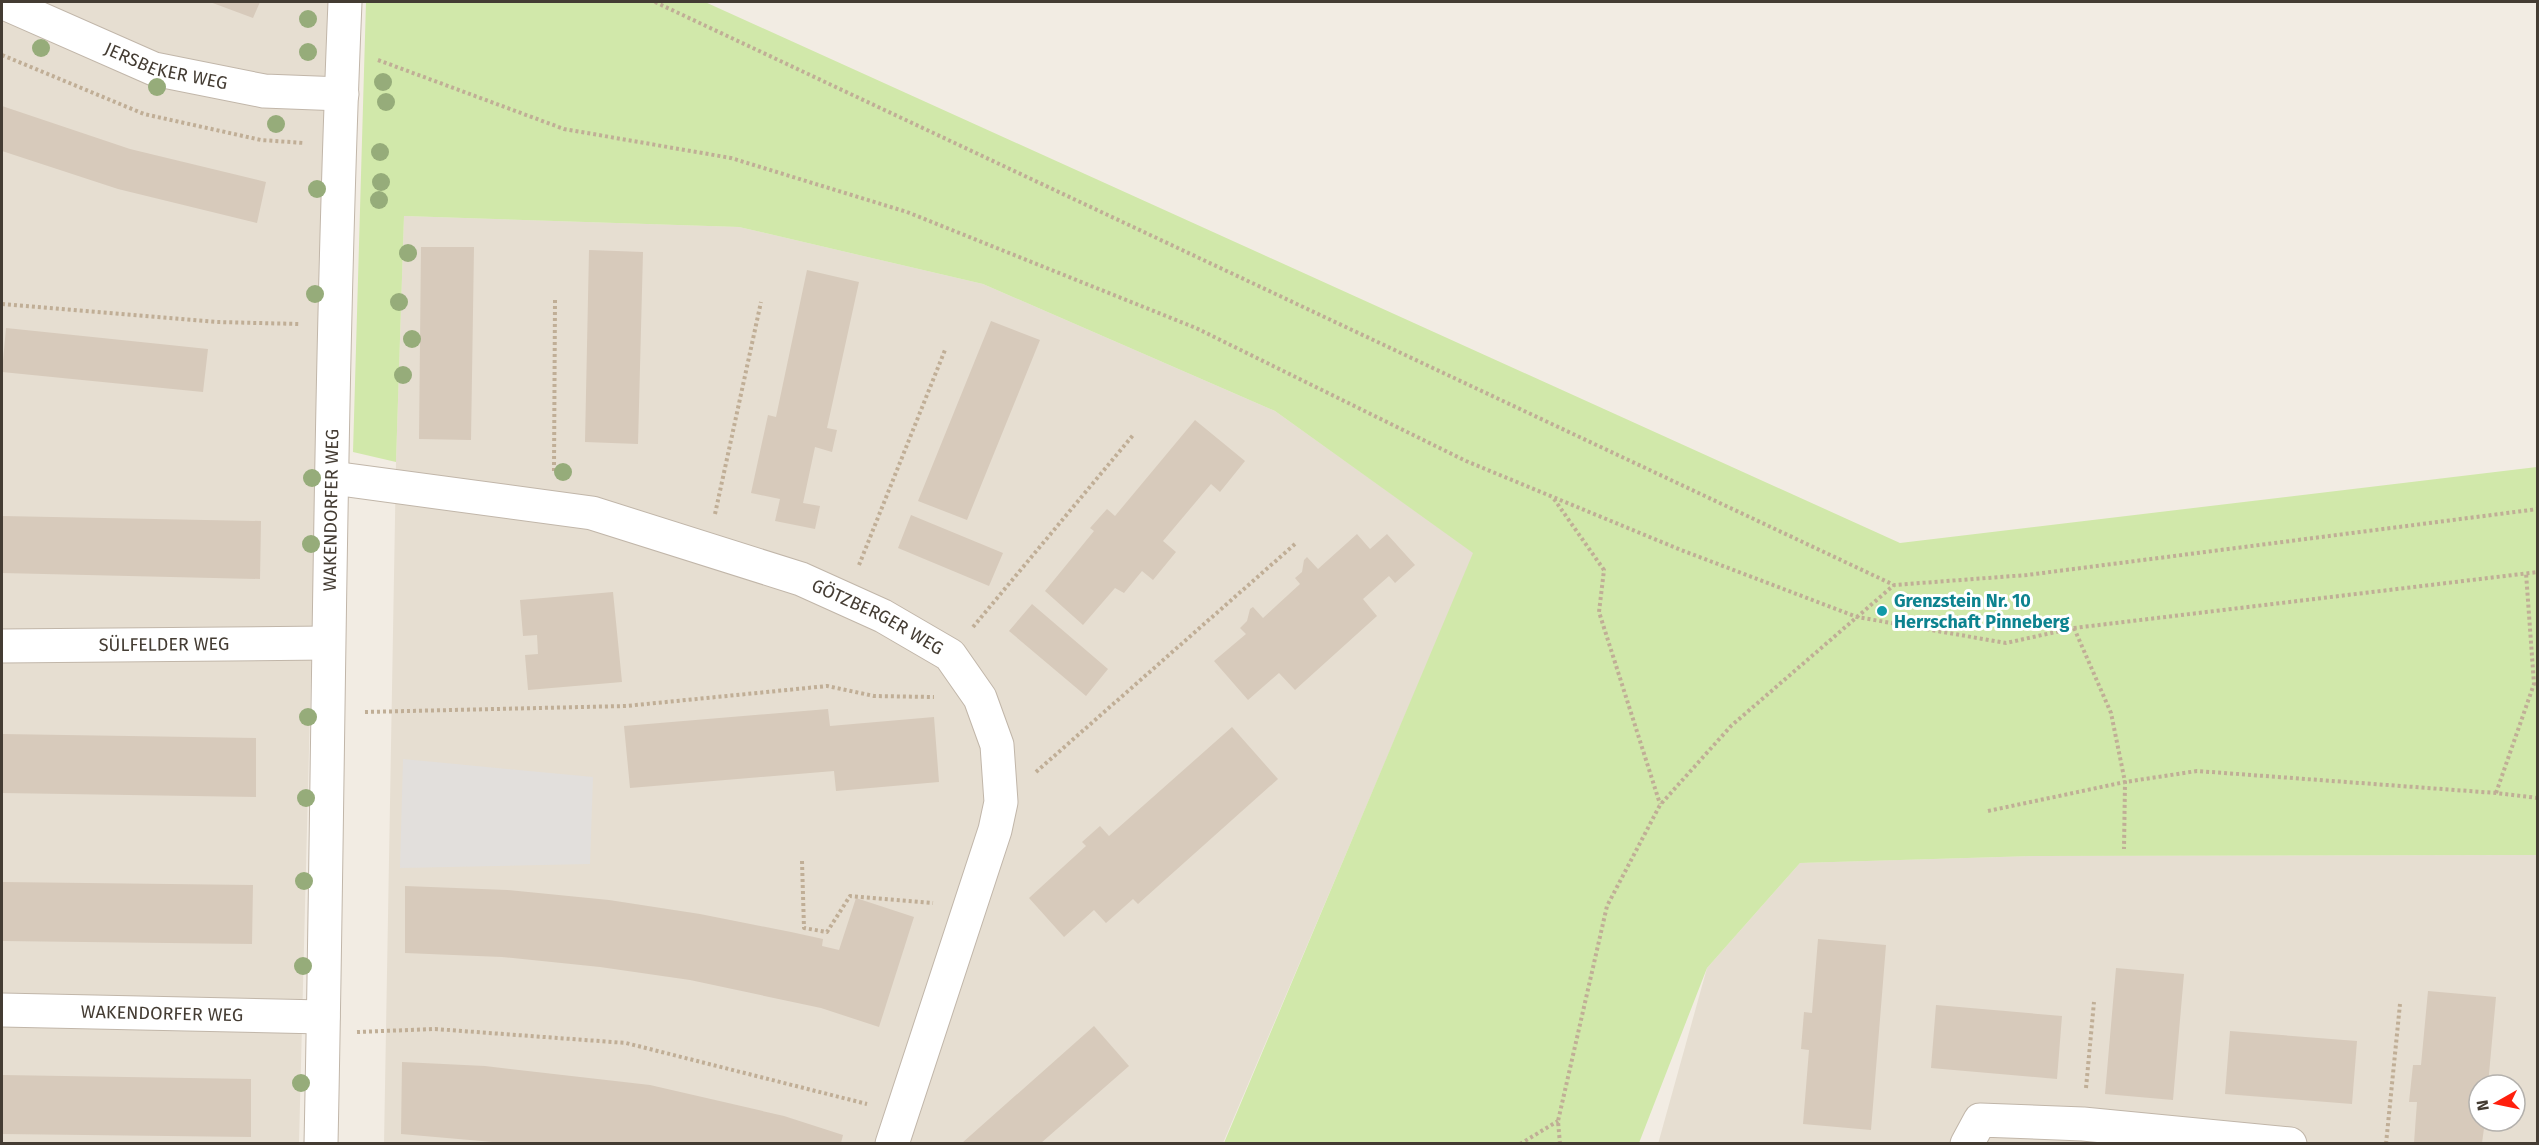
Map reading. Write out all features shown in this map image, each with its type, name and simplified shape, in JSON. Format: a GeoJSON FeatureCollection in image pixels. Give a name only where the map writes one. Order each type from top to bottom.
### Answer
{"type":"FeatureCollection","features":[{"type":"Feature","properties":{"kind":"street","name":"JERSBEKER WEG"},"geometry":{"type":"LineString","coordinates":[[2,2],[154,69],[264,91],[342,94]]}},
{"type":"Feature","properties":{"kind":"street","name":"WAKENDORFER WEG"},"geometry":{"type":"LineString","coordinates":[[321,1143],[328,643],[345,2]]}},
{"type":"Feature","properties":{"kind":"street","name":"GÖTZBERGER WEG"},"geometry":{"type":"LineString","coordinates":[[333,478],[592,513],[801,579],[883,616],[950,656],[980,698],[997,745],[1001,802],[995,830],[892,1143]]}},
{"type":"Feature","properties":{"kind":"street","name":"SÜLFELDER WEG"},"geometry":{"type":"LineString","coordinates":[[2,646],[328,643]]}},
{"type":"Feature","properties":{"kind":"street","name":"WAKENDORFER WEG"},"geometry":{"type":"LineString","coordinates":[[2,1010],[323,1025]]}},
{"type":"Feature","properties":{"kind":"street"},"geometry":{"type":"LineString","coordinates":[[1967,1143],[1980,1120],[2083,1124],[2290,1143]]}},
{"type":"Feature","properties":{"kind":"path"},"geometry":{"type":"LineString","coordinates":[[655,2],[1894,585],[2027,575],[2538,509]]}},
{"type":"Feature","properties":{"kind":"path"},"geometry":{"type":"LineString","coordinates":[[343,48],[564,129],[731,158],[907,212],[1196,328],[1466,461],[1681,550],[1857,617],[2006,643],[2074,628],[2538,572]]}},
{"type":"Feature","properties":{"kind":"path"},"geometry":{"type":"LineString","coordinates":[[2,55],[144,114],[261,140],[340,146]]}},
{"type":"Feature","properties":{"kind":"path"},"geometry":{"type":"LineString","coordinates":[[554,508],[555,299]]}},
{"type":"Feature","properties":{"kind":"path"},"geometry":{"type":"LineString","coordinates":[[707,550],[761,302]]}},
{"type":"Feature","properties":{"kind":"path"},"geometry":{"type":"LineString","coordinates":[[2,303],[217,322],[336,324]]}},
{"type":"Feature","properties":{"kind":"path"},"geometry":{"type":"LineString","coordinates":[[846,599],[945,350]]}},
{"type":"Feature","properties":{"kind":"path"},"geometry":{"type":"LineString","coordinates":[[950,656],[1134,434]]}},
{"type":"Feature","properties":{"kind":"path"},"geometry":{"type":"LineString","coordinates":[[1553,497],[1604,570],[1599,612],[1660,805]]}},
{"type":"Feature","properties":{"kind":"path"},"geometry":{"type":"LineString","coordinates":[[1001,802],[1295,544]]}},
{"type":"Feature","properties":{"kind":"path"},"geometry":{"type":"LineString","coordinates":[[2496,793],[2534,684],[2526,573]]}},
{"type":"Feature","properties":{"kind":"path"},"geometry":{"type":"LineString","coordinates":[[1560,1143],[1558,1121],[1607,906],[1660,805],[1731,726],[1894,585]]}},
{"type":"Feature","properties":{"kind":"path"},"geometry":{"type":"LineString","coordinates":[[2074,628],[2111,713],[2126,782],[2124,849]]}},
{"type":"Feature","properties":{"kind":"path"},"geometry":{"type":"LineString","coordinates":[[327,713],[626,706],[826,686],[874,696],[980,698]]}},
{"type":"Feature","properties":{"kind":"path"},"geometry":{"type":"LineString","coordinates":[[1988,811],[2126,782],[2197,771],[2538,798]]}},
{"type":"Feature","properties":{"kind":"path"},"geometry":{"type":"LineString","coordinates":[[802,861],[804,928],[827,932],[850,896],[970,907]]}},
{"type":"Feature","properties":{"kind":"path"},"geometry":{"type":"LineString","coordinates":[[2083,1124],[2094,1002]]}},
{"type":"Feature","properties":{"kind":"path"},"geometry":{"type":"LineString","coordinates":[[2386,1143],[2400,1004]]}},
{"type":"Feature","properties":{"kind":"path"},"geometry":{"type":"LineString","coordinates":[[323,1025],[435,1029],[626,1043],[903,1113]]}},
{"type":"Feature","properties":{"kind":"path"},"geometry":{"type":"LineString","coordinates":[[1520,1143],[1558,1121]]}},
{"type":"Feature","properties":{"kind":"shaded area"},"geometry":{"type":"Polygon","coordinates":[[[2,2],[328,2],[299,1143],[2,1144],[2,2]]]}},
{"type":"Feature","properties":{"kind":"shaded area"},"geometry":{"type":"Polygon","coordinates":[[[404,216],[739,227],[983,284],[1275,411],[1474,553],[1223,1143],[384,1144],[396,462],[404,216]]]}},
{"type":"Feature","properties":{"kind":"shaded area"},"geometry":{"type":"Polygon","coordinates":[[[403,759],[593,777],[590,864],[400,868],[403,759]]]}},
{"type":"Feature","properties":{"kind":"shaded area"},"geometry":{"type":"Polygon","coordinates":[[[2537,855],[2537,1143],[1658,1144],[1707,968],[1800,863],[2035,856],[2537,855]]]}},
{"type":"Feature","properties":{"kind":"green space"},"geometry":{"type":"Polygon","coordinates":[[[366,2],[705,2],[1900,543],[2537,467],[2537,855],[2035,856],[1800,863],[1707,968],[1639,1143],[1224,1143],[1473,553],[1275,411],[983,284],[739,227],[404,216],[396,462],[353,452],[366,2]]]}},
{"type":"Feature","properties":{"kind":"building"},"geometry":{"type":"Polygon","coordinates":[[[210,2],[260,2],[253,18],[210,2]]]}},
{"type":"Feature","properties":{"kind":"building"},"geometry":{"type":"Polygon","coordinates":[[[2,106],[130,149],[266,182],[257,223],[118,189],[2,151],[2,106]]]}},
{"type":"Feature","properties":{"kind":"building"},"geometry":{"type":"Polygon","coordinates":[[[421,247],[474,247],[471,440],[419,439],[421,247]]]}},
{"type":"Feature","properties":{"kind":"building"},"geometry":{"type":"Polygon","coordinates":[[[589,250],[643,252],[638,444],[585,442],[589,250]]]}},
{"type":"Feature","properties":{"kind":"building"},"geometry":{"type":"Polygon","coordinates":[[[807,270],[859,282],[827,428],[837,430],[832,452],[815,447],[803,503],[820,506],[815,529],[775,521],[780,499],[751,493],[768,415],[776,417],[807,270]]]}},
{"type":"Feature","properties":{"kind":"building"},"geometry":{"type":"Polygon","coordinates":[[[991,321],[1040,340],[967,520],[918,501],[991,321]]]}},
{"type":"Feature","properties":{"kind":"building"},"geometry":{"type":"Polygon","coordinates":[[[6,328],[208,349],[203,392],[2,372],[6,328]]]}},
{"type":"Feature","properties":{"kind":"building"},"geometry":{"type":"Polygon","coordinates":[[[1195,420],[1245,461],[1220,492],[1211,484],[1163,541],[1176,552],[1153,580],[1142,571],[1124,593],[1115,588],[1083,625],[1045,591],[1094,531],[1090,528],[1107,509],[1115,516],[1195,420]]]}},
{"type":"Feature","properties":{"kind":"building"},"geometry":{"type":"Polygon","coordinates":[[[911,515],[1003,553],[989,586],[898,548],[911,515]]]}},
{"type":"Feature","properties":{"kind":"building"},"geometry":{"type":"Polygon","coordinates":[[[2,516],[261,521],[260,579],[2,573],[2,516]]]}},
{"type":"Feature","properties":{"kind":"building"},"geometry":{"type":"Polygon","coordinates":[[[1357,534],[1370,549],[1387,534],[1415,565],[1395,583],[1389,576],[1363,599],[1377,616],[1295,690],[1279,673],[1248,700],[1214,661],[1246,634],[1240,628],[1247,621],[1250,609],[1253,607],[1263,618],[1300,584],[1295,578],[1302,572],[1304,560],[1307,557],[1318,569],[1357,534]]]}},
{"type":"Feature","properties":{"kind":"building"},"geometry":{"type":"Polygon","coordinates":[[[613,592],[622,682],[528,690],[525,655],[538,654],[537,635],[523,636],[520,600],[613,592]]]}},
{"type":"Feature","properties":{"kind":"building"},"geometry":{"type":"Polygon","coordinates":[[[1032,604],[1108,669],[1086,696],[1009,631],[1032,604]]]}},
{"type":"Feature","properties":{"kind":"building"},"geometry":{"type":"Polygon","coordinates":[[[828,709],[830,726],[934,717],[939,782],[836,791],[834,771],[630,788],[624,726],[828,709]]]}},
{"type":"Feature","properties":{"kind":"building"},"geometry":{"type":"Polygon","coordinates":[[[1232,727],[1278,779],[1138,904],[1133,899],[1106,923],[1094,910],[1064,937],[1029,898],[1086,846],[1082,842],[1100,826],[1109,836],[1232,727]]]}},
{"type":"Feature","properties":{"kind":"building"},"geometry":{"type":"Polygon","coordinates":[[[2,734],[256,738],[256,797],[2,793],[2,734]]]}},
{"type":"Feature","properties":{"kind":"building"},"geometry":{"type":"Polygon","coordinates":[[[2,882],[253,885],[252,944],[2,941],[2,882]]]}},
{"type":"Feature","properties":{"kind":"building"},"geometry":{"type":"Polygon","coordinates":[[[405,886],[507,890],[609,900],[700,914],[791,932],[823,939],[822,946],[839,950],[856,898],[914,917],[879,1027],[821,1008],[690,980],[600,967],[502,957],[405,953],[405,886]]]}},
{"type":"Feature","properties":{"kind":"building"},"geometry":{"type":"Polygon","coordinates":[[[1818,939],[1886,945],[1871,1130],[1803,1124],[1809,1050],[1801,1049],[1804,1012],[1812,1013],[1818,939]]]}},
{"type":"Feature","properties":{"kind":"building"},"geometry":{"type":"Polygon","coordinates":[[[2116,968],[2184,974],[2173,1100],[2105,1094],[2116,968]]]}},
{"type":"Feature","properties":{"kind":"building"},"geometry":{"type":"Polygon","coordinates":[[[2428,991],[2496,997],[2489,1073],[2467,1073],[2467,1133],[2483,1133],[2482,1143],[2414,1143],[2417,1102],[2409,1102],[2413,1065],[2421,1065],[2428,991]]]}},
{"type":"Feature","properties":{"kind":"building"},"geometry":{"type":"Polygon","coordinates":[[[1936,1005],[2062,1016],[2057,1079],[1931,1068],[1936,1005]]]}},
{"type":"Feature","properties":{"kind":"building"},"geometry":{"type":"Polygon","coordinates":[[[1094,1026],[1129,1066],[1041,1143],[962,1143],[1094,1026]]]}},
{"type":"Feature","properties":{"kind":"building"},"geometry":{"type":"Polygon","coordinates":[[[2230,1031],[2357,1041],[2352,1104],[2225,1094],[2230,1031]]]}},
{"type":"Feature","properties":{"kind":"building"},"geometry":{"type":"Polygon","coordinates":[[[402,1062],[485,1066],[650,1085],[784,1116],[843,1135],[841,1143],[504,1143],[401,1134],[402,1062]]]}},
{"type":"Feature","properties":{"kind":"building"},"geometry":{"type":"Polygon","coordinates":[[[2,1075],[251,1079],[251,1137],[2,1134],[2,1075]]]}},
{"type":"Feature","properties":{"kind":"place","name":"Grenzstein Nr. 10 Herrschaft Pinneberg"},"geometry":{"type":"Point","coordinates":[1882,611]}}]}
